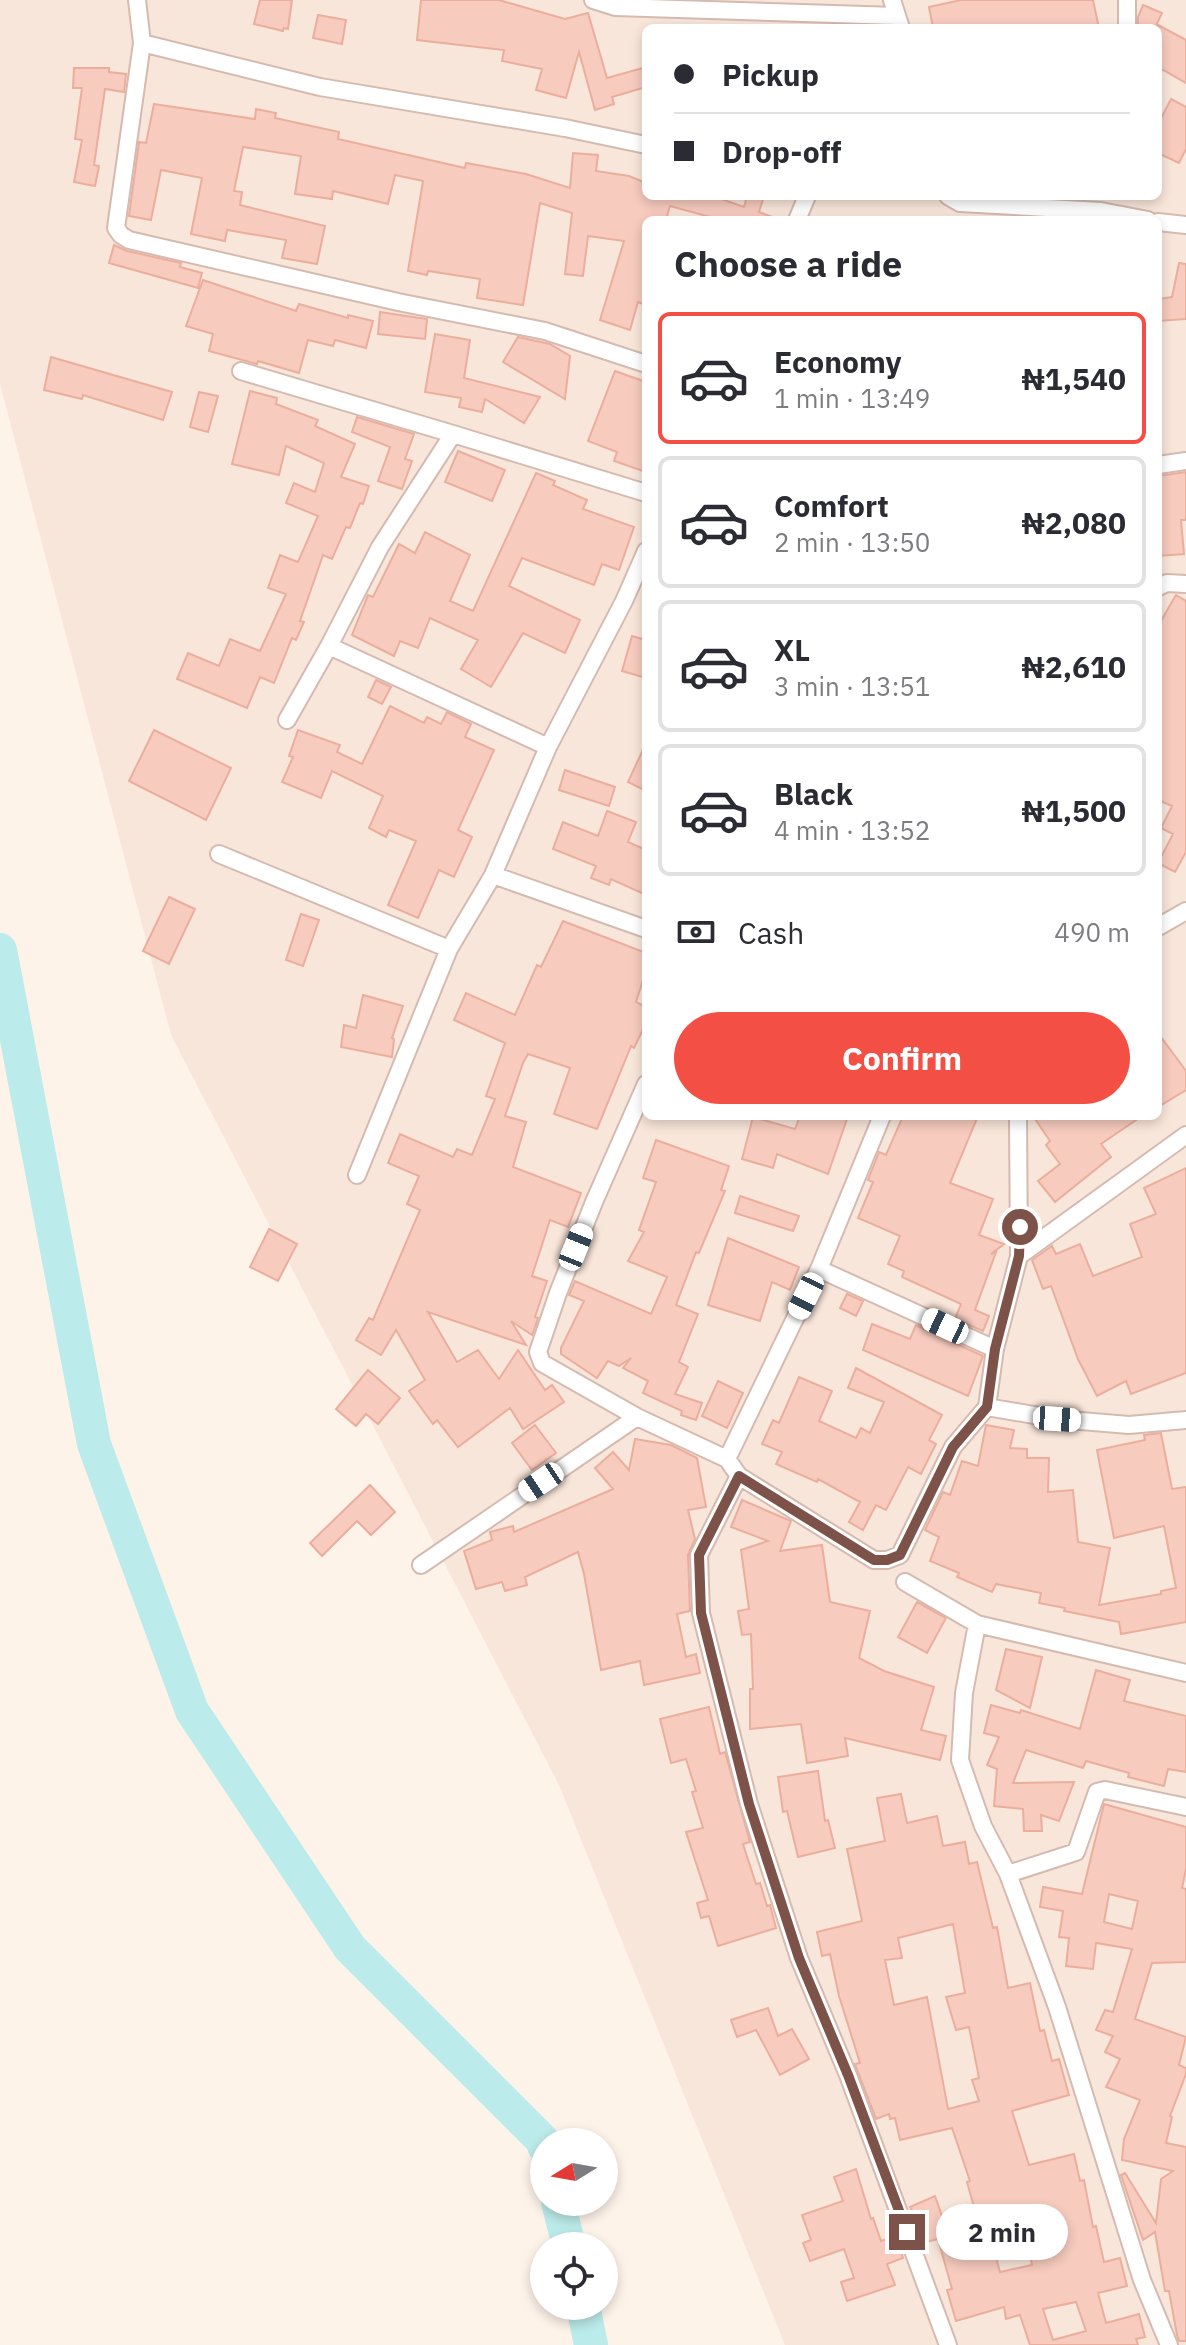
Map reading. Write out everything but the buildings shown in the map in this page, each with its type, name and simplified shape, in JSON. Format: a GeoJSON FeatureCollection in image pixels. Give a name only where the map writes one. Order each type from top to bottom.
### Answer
{"type":"FeatureCollection","features":[{"type":"Feature","properties":{"kind":"street"},"geometry":{"type":"LineString","coordinates":[[137,0],[142,43],[116,228],[121,235],[129,240],[398,302],[545,331],[642,363]]}},
{"type":"Feature","properties":{"kind":"street"},"geometry":{"type":"LineString","coordinates":[[593,0],[615,7],[897,15]]}},
{"type":"Feature","properties":{"kind":"street"},"geometry":{"type":"LineString","coordinates":[[1127,0],[1127,24]]}},
{"type":"Feature","properties":{"kind":"street"},"geometry":{"type":"LineString","coordinates":[[142,43],[320,87],[565,128],[642,144]]}},
{"type":"Feature","properties":{"kind":"street"},"geometry":{"type":"LineString","coordinates":[[959,200],[1021,213],[1102,204],[1136,216]]}},
{"type":"Feature","properties":{"kind":"street"},"geometry":{"type":"LineString","coordinates":[[1162,222],[1186,225]]}},
{"type":"Feature","properties":{"kind":"street"},"geometry":{"type":"LineString","coordinates":[[241,371],[642,492]]}},
{"type":"Feature","properties":{"kind":"street"},"geometry":{"type":"LineString","coordinates":[[287,720],[380,547],[453,434]]}},
{"type":"Feature","properties":{"kind":"street"},"geometry":{"type":"LineString","coordinates":[[1162,464],[1186,461]]}},
{"type":"Feature","properties":{"kind":"street"},"geometry":{"type":"LineString","coordinates":[[357,1175],[449,949],[493,875],[548,747],[642,560]]}},
{"type":"Feature","properties":{"kind":"street"},"geometry":{"type":"LineString","coordinates":[[1162,585],[1186,584]]}},
{"type":"Feature","properties":{"kind":"street"},"geometry":{"type":"LineString","coordinates":[[329,646],[548,747]]}},
{"type":"Feature","properties":{"kind":"street"},"geometry":{"type":"LineString","coordinates":[[219,854],[449,949]]}},
{"type":"Feature","properties":{"kind":"street"},"geometry":{"type":"LineString","coordinates":[[493,875],[642,928]]}},
{"type":"Feature","properties":{"kind":"street"},"geometry":{"type":"LineString","coordinates":[[1162,925],[1186,911]]}},
{"type":"Feature","properties":{"kind":"street"},"geometry":{"type":"LineString","coordinates":[[642,1093],[558,1293],[538,1352],[542,1363],[637,1417],[727,1459],[739,1476],[874,1560],[887,1560],[900,1555],[953,1447],[987,1407],[995,1349],[1019,1256],[1018,1120]]}},
{"type":"Feature","properties":{"kind":"street"},"geometry":{"type":"LineString","coordinates":[[727,1459],[819,1269],[880,1120]]}},
{"type":"Feature","properties":{"kind":"street"},"geometry":{"type":"LineString","coordinates":[[1019,1256],[1186,1135]]}},
{"type":"Feature","properties":{"kind":"street"},"geometry":{"type":"LineString","coordinates":[[819,1269],[995,1349]]}},
{"type":"Feature","properties":{"kind":"street"},"geometry":{"type":"LineString","coordinates":[[987,1407],[1057,1419],[1129,1425],[1186,1420]]}},
{"type":"Feature","properties":{"kind":"street"},"geometry":{"type":"LineString","coordinates":[[421,1565],[637,1417]]}},
{"type":"Feature","properties":{"kind":"street"},"geometry":{"type":"LineString","coordinates":[[739,1476],[699,1555],[701,1613],[749,1804],[799,1958],[848,2075],[948,2345]]}},
{"type":"Feature","properties":{"kind":"street"},"geometry":{"type":"LineString","coordinates":[[905,1582],[977,1624],[1186,1673]]}},
{"type":"Feature","properties":{"kind":"street"},"geometry":{"type":"LineString","coordinates":[[977,1624],[964,1693],[960,1760],[983,1826],[1008,1874],[1057,2007],[1142,2280],[1169,2345]]}},
{"type":"Feature","properties":{"kind":"street"},"geometry":{"type":"LineString","coordinates":[[1008,1874],[1076,1852],[1097,1792],[1105,1790],[1186,1807]]}},
{"type":"Feature","properties":{"kind":"shaded area"},"geometry":{"type":"Polygon","coordinates":[[[0,0],[1186,0],[1186,2345],[785,2345],[559,1785],[171,1035],[0,384],[0,0]]]}},
{"type":"Feature","properties":{"kind":"waterway"},"geometry":{"type":"LineString","coordinates":[[0,950],[94,1444],[192,1711],[350,1948],[530,2128]]}},
{"type":"Feature","properties":{"kind":"waterway"},"geometry":{"type":"LineString","coordinates":[[562,2216],[566,2232]]}},
{"type":"Feature","properties":{"kind":"waterway"},"geometry":{"type":"LineString","coordinates":[[586,2320],[591,2345]]}},
{"type":"Feature","properties":{"kind":"route"},"geometry":{"type":"LineString","coordinates":[[907,2232],[848,2075],[799,1958],[749,1804],[701,1613],[699,1555],[739,1476],[874,1560],[887,1560],[900,1555],[953,1447],[987,1407],[995,1349],[1019,1256],[1020,1227]]}}]}
